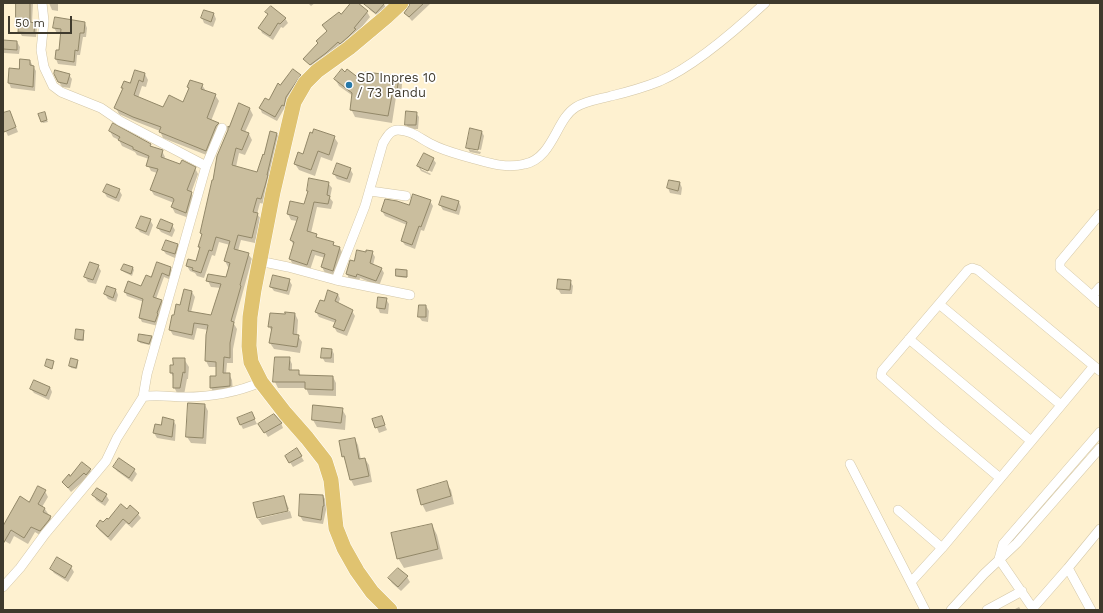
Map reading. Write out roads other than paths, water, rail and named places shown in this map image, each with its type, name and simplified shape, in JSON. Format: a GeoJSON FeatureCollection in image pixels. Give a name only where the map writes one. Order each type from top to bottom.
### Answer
{"type":"FeatureCollection","features":[{"type":"Feature","properties":{"kind":"highway"},"geometry":{"type":"LineString","coordinates":[[390,610],[372,592],[357,571],[344,548],[336,528],[331,480],[325,461],[261,382],[251,362],[249,346],[250,317],[259,261],[291,110],[297,96],[305,83],[317,71],[349,48],[401,3]]}},
{"type":"Feature","properties":{"kind":"street"},"geometry":{"type":"LineString","coordinates":[[42,3],[44,21],[41,46],[42,54],[46,74],[53,86],[61,92],[101,108],[120,121],[206,166]]}},
{"type":"Feature","properties":{"kind":"street"},"geometry":{"type":"LineString","coordinates":[[336,280],[370,191],[383,143],[393,131],[399,130],[412,133],[450,152],[488,163],[504,166],[526,164],[541,156],[569,113],[576,107],[662,80],[699,58],[765,3]]}},
{"type":"Feature","properties":{"kind":"street"},"geometry":{"type":"LineString","coordinates":[[3,587],[106,461],[117,438],[143,397],[147,374],[206,166],[222,128]]}},
{"type":"Feature","properties":{"kind":"street"},"geometry":{"type":"LineString","coordinates":[[370,191],[406,196]]}},
{"type":"Feature","properties":{"kind":"street"},"geometry":{"type":"LineString","coordinates":[[1100,214],[1060,262],[1060,268],[1100,303]]}},
{"type":"Feature","properties":{"kind":"street"},"geometry":{"type":"LineString","coordinates":[[259,261],[336,280],[410,294]]}},
{"type":"Feature","properties":{"kind":"street"},"geometry":{"type":"LineString","coordinates":[[911,582],[942,548],[1061,405],[1097,369],[978,270],[972,268],[968,270],[882,371],[881,376],[1000,478]]}},
{"type":"Feature","properties":{"kind":"street"},"geometry":{"type":"LineString","coordinates":[[1092,296],[1100,286]]}},
{"type":"Feature","properties":{"kind":"street"},"geometry":{"type":"LineString","coordinates":[[939,304],[1061,405]]}},
{"type":"Feature","properties":{"kind":"street"},"geometry":{"type":"LineString","coordinates":[[909,339],[1031,441]]}},
{"type":"Feature","properties":{"kind":"street"},"geometry":{"type":"LineString","coordinates":[[143,397],[193,397],[221,394],[248,388],[261,382]]}},
{"type":"Feature","properties":{"kind":"street"},"geometry":{"type":"LineString","coordinates":[[1100,432],[1002,544],[999,560],[1034,609],[1100,529]]}},
{"type":"Feature","properties":{"kind":"street"},"geometry":{"type":"LineString","coordinates":[[951,610],[984,574],[1017,543],[1100,448]]}},
{"type":"Feature","properties":{"kind":"street"},"geometry":{"type":"LineString","coordinates":[[850,464],[925,610]]}},
{"type":"Feature","properties":{"kind":"street"},"geometry":{"type":"LineString","coordinates":[[898,510],[942,548]]}},
{"type":"Feature","properties":{"kind":"street"},"geometry":{"type":"LineString","coordinates":[[1068,568],[1091,610]]}},
{"type":"Feature","properties":{"kind":"street"},"geometry":{"type":"LineString","coordinates":[[987,610],[1022,591]]}},
{"type":"Feature","properties":{"kind":"place","name":"SD Inpres 10 / 73 Pandu"},"geometry":{"type":"Point","coordinates":[349,85]}}]}
